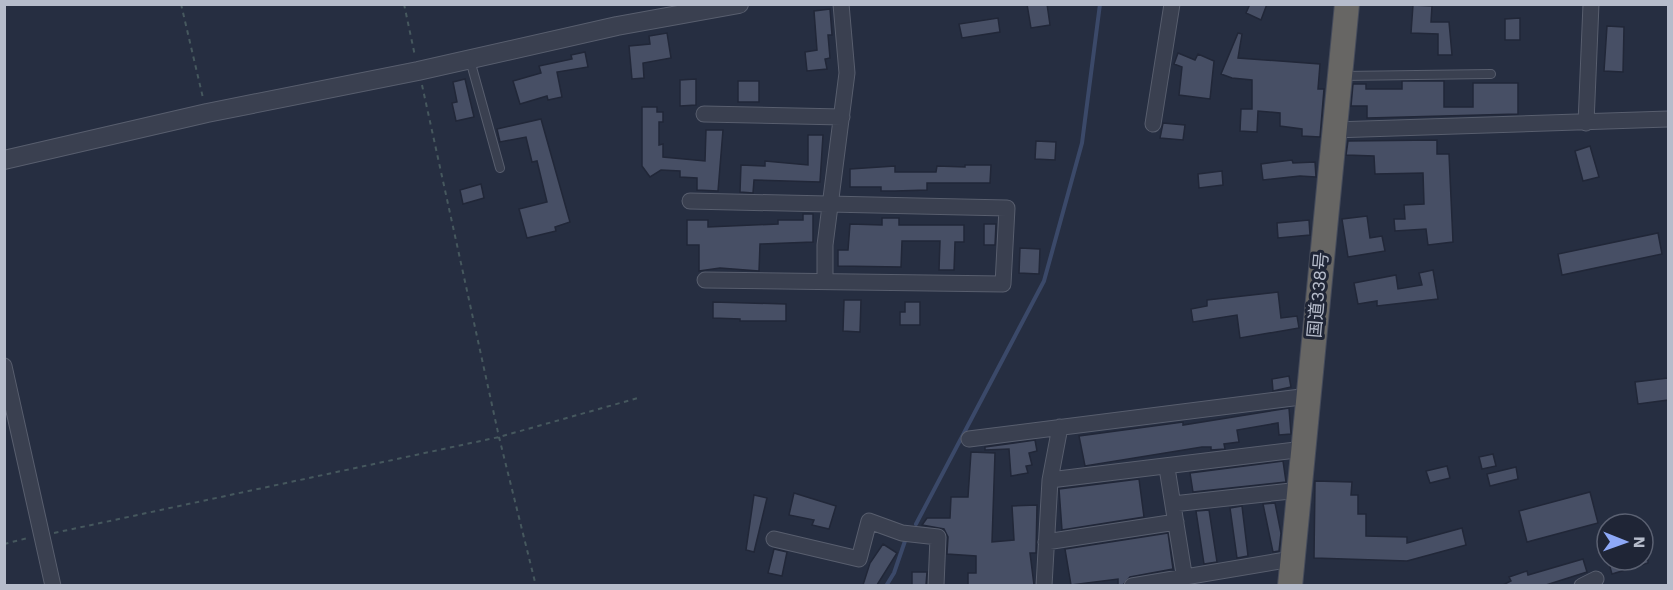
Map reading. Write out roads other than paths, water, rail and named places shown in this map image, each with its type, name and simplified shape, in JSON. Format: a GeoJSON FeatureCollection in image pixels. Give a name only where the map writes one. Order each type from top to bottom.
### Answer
{"type":"FeatureCollection","features":[{"type":"Feature","properties":{"kind":"highway","name":"国道338号"},"geometry":{"type":"LineString","coordinates":[[1290,585],[1347,4]]}},
{"type":"Feature","properties":{"kind":"street"},"geometry":{"type":"LineString","coordinates":[[4,160],[207,113],[470,60],[617,26],[739,4]]}},
{"type":"Feature","properties":{"kind":"street"},"geometry":{"type":"LineString","coordinates":[[825,281],[825,245],[847,74],[840,4]]}},
{"type":"Feature","properties":{"kind":"street"},"geometry":{"type":"LineString","coordinates":[[1153,123],[1172,4]]}},
{"type":"Feature","properties":{"kind":"street"},"geometry":{"type":"LineString","coordinates":[[1586,123],[1591,4]]}},
{"type":"Feature","properties":{"kind":"street"},"geometry":{"type":"LineString","coordinates":[[704,114],[842,117]]}},
{"type":"Feature","properties":{"kind":"street"},"geometry":{"type":"LineString","coordinates":[[1333,130],[1668,119]]}},
{"type":"Feature","properties":{"kind":"street"},"geometry":{"type":"LineString","coordinates":[[690,201],[1007,208],[1003,284],[705,280]]}},
{"type":"Feature","properties":{"kind":"street"},"geometry":{"type":"LineString","coordinates":[[4,366],[53,585]]}},
{"type":"Feature","properties":{"kind":"street"},"geometry":{"type":"LineString","coordinates":[[969,439],[1309,396]]}},
{"type":"Feature","properties":{"kind":"street"},"geometry":{"type":"LineString","coordinates":[[1044,585],[1050,480],[1060,427]]}},
{"type":"Feature","properties":{"kind":"street"},"geometry":{"type":"LineString","coordinates":[[1050,480],[1167,468],[1304,449]]}},
{"type":"Feature","properties":{"kind":"street"},"geometry":{"type":"LineString","coordinates":[[1167,468],[1185,582]]}},
{"type":"Feature","properties":{"kind":"street"},"geometry":{"type":"LineString","coordinates":[[1173,504],[1300,490]]}},
{"type":"Feature","properties":{"kind":"street"},"geometry":{"type":"LineString","coordinates":[[774,539],[859,559],[870,521],[902,533],[938,537],[936,585]]}},
{"type":"Feature","properties":{"kind":"street"},"geometry":{"type":"LineString","coordinates":[[1046,542],[1176,522]]}},
{"type":"Feature","properties":{"kind":"street"},"geometry":{"type":"LineString","coordinates":[[1132,585],[1185,582],[1292,559]]}},
{"type":"Feature","properties":{"kind":"lane"},"geometry":{"type":"LineString","coordinates":[[470,60],[500,168]]}},
{"type":"Feature","properties":{"kind":"lane"},"geometry":{"type":"LineString","coordinates":[[1340,76],[1491,74]]}},
{"type":"Feature","properties":{"kind":"waterway"},"geometry":{"type":"LineString","coordinates":[[916,524],[1044,281],[1082,143],[1100,4]]}},
{"type":"Feature","properties":{"kind":"waterway"},"geometry":{"type":"LineString","coordinates":[[886,586],[894,573],[905,541]]}}]}
